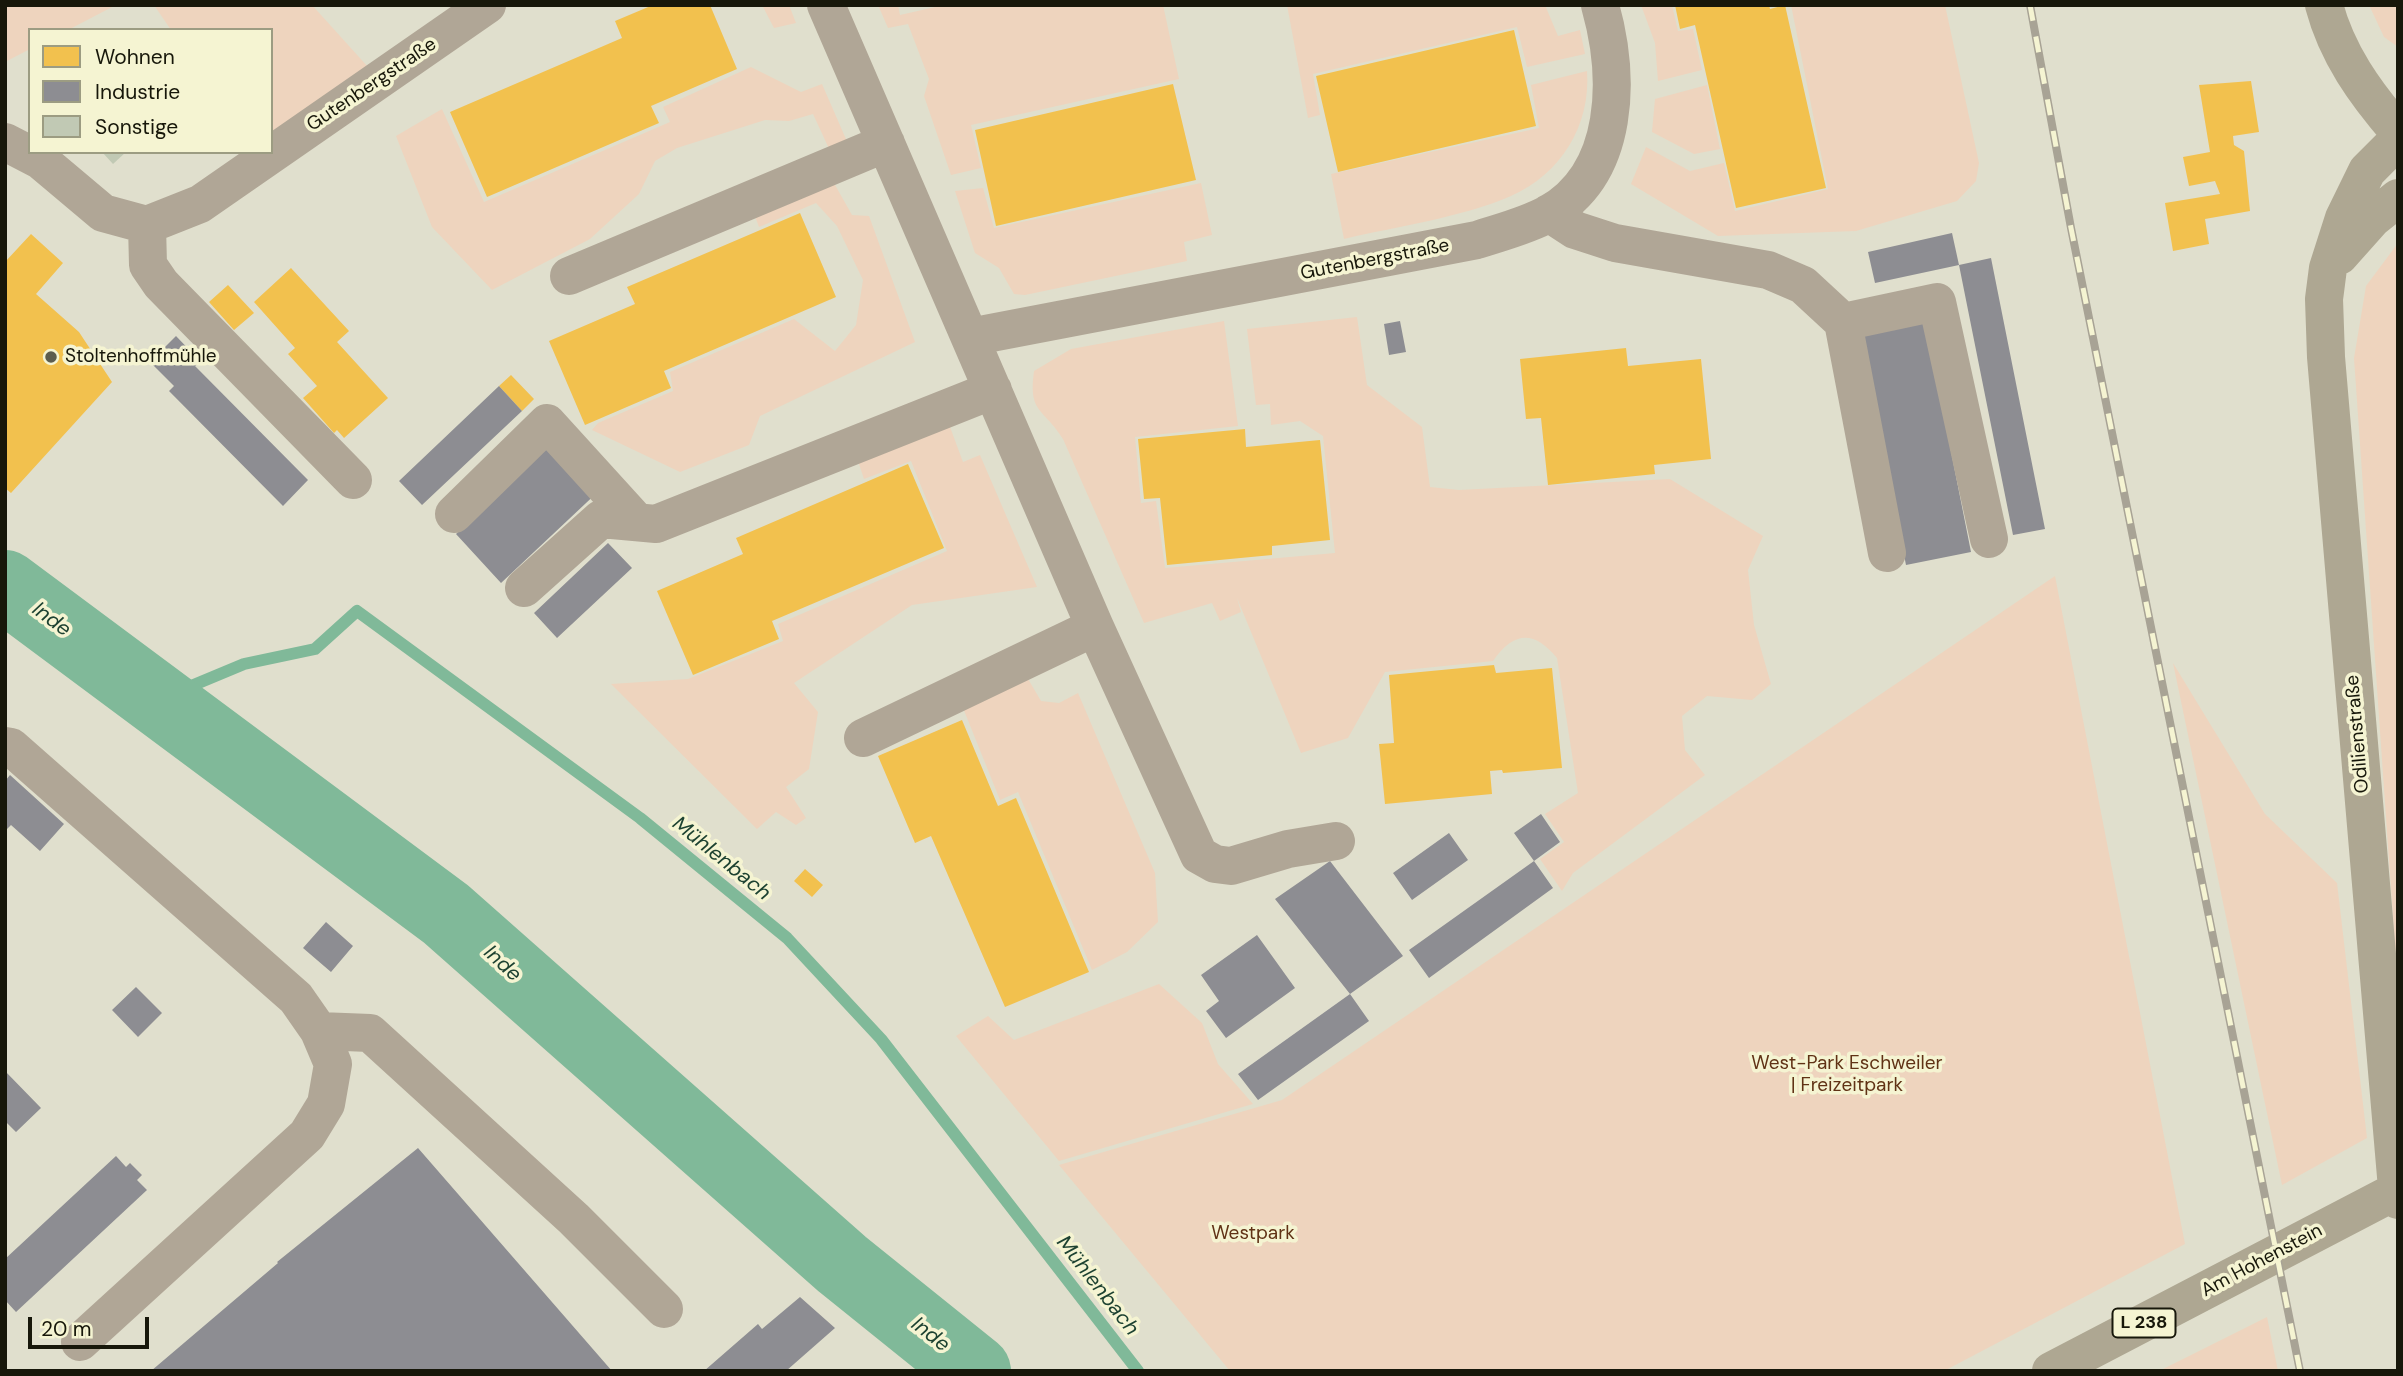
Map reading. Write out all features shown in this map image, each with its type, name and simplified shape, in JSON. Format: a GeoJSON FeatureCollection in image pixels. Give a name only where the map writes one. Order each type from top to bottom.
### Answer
{"type":"FeatureCollection","features":[{"type":"Feature","properties":{"kind":"main road"},"geometry":{"type":"LineString","coordinates":[[2324,5],[2344,57],[2367,95],[2398,131]]}},
{"type":"Feature","properties":{"kind":"main road","name":"Odilienstraße"},"geometry":{"type":"LineString","coordinates":[[2398,140],[2367,172],[2344,218],[2328,268],[2324,299],[2326,357],[2398,1200]]}},
{"type":"Feature","properties":{"kind":"main road"},"geometry":{"type":"LineString","coordinates":[[2328,268],[2372,219],[2398,198]]}},
{"type":"Feature","properties":{"kind":"main road","name":"Am Hohenstein"},"geometry":{"type":"LineString","coordinates":[[2051,1371],[2398,1190]]}},
{"type":"Feature","properties":{"kind":"street","name":"Gutenbergstraße"},"geometry":{"type":"LineString","coordinates":[[273,152],[487,5]]}},
{"type":"Feature","properties":{"kind":"street"},"geometry":{"type":"LineString","coordinates":[[826,5],[1095,627],[1199,855],[1214,864],[1231,866],[1288,849],[1336,841]]}},
{"type":"Feature","properties":{"kind":"street","name":"Gutenbergstraße"},"geometry":{"type":"LineString","coordinates":[[970,337],[1477,240],[1549,213],[1584,185],[1601,154],[1611,117],[1612,76],[1600,5]]}},
{"type":"Feature","properties":{"kind":"street"},"geometry":{"type":"LineString","coordinates":[[5,142],[28,153]]}},
{"type":"Feature","properties":{"kind":"street"},"geometry":{"type":"LineString","coordinates":[[569,276],[886,143]]}},
{"type":"Feature","properties":{"kind":"street"},"geometry":{"type":"LineString","coordinates":[[30,154],[40,159],[103,213],[147,225],[148,265],[161,284],[353,480]]}},
{"type":"Feature","properties":{"kind":"street","name":"Gutenbergstraße"},"geometry":{"type":"LineString","coordinates":[[147,225],[200,204],[270,154]]}},
{"type":"Feature","properties":{"kind":"street"},"geometry":{"type":"LineString","coordinates":[[1549,213],[1575,230],[1615,243],[1768,270],[1802,285],[1843,322],[1887,553]]}},
{"type":"Feature","properties":{"kind":"street"},"geometry":{"type":"LineString","coordinates":[[1843,322],[1937,302],[1989,538]]}},
{"type":"Feature","properties":{"kind":"street"},"geometry":{"type":"LineString","coordinates":[[524,588],[601,519],[656,524],[993,390]]}},
{"type":"Feature","properties":{"kind":"street"},"geometry":{"type":"LineString","coordinates":[[454,514],[547,423],[637,522]]}},
{"type":"Feature","properties":{"kind":"street"},"geometry":{"type":"LineString","coordinates":[[863,738],[1095,627]]}},
{"type":"Feature","properties":{"kind":"street"},"geometry":{"type":"LineString","coordinates":[[5,746],[21,755],[296,998],[319,1031],[333,1064],[326,1104],[307,1135],[80,1342]]}},
{"type":"Feature","properties":{"kind":"street"},"geometry":{"type":"LineString","coordinates":[[319,1031],[370,1033],[574,1219],[664,1309]]}},
{"type":"Feature","properties":{"kind":"green space"},"geometry":{"type":"Polygon","coordinates":[[[5,5],[116,5],[72,28],[28,28],[28,50],[5,62],[5,5]]]}},
{"type":"Feature","properties":{"kind":"green space"},"geometry":{"type":"Polygon","coordinates":[[[154,5],[312,5],[368,67],[273,134],[273,28],[170,28],[154,5]]]}},
{"type":"Feature","properties":{"kind":"green space"},"geometry":{"type":"Polygon","coordinates":[[[762,5],[789,5],[796,23],[774,28],[762,5]]]}},
{"type":"Feature","properties":{"kind":"green space"},"geometry":{"type":"Polygon","coordinates":[[[878,5],[898,5],[900,15],[944,5],[1163,5],[1179,79],[971,125],[981,168],[951,175],[924,96],[929,79],[908,24],[888,28],[878,5]]]}},
{"type":"Feature","properties":{"kind":"green space"},"geometry":{"type":"Polygon","coordinates":[[[1287,5],[1545,5],[1558,36],[1580,30],[1585,54],[1527,67],[1517,27],[1313,74],[1320,115],[1308,118],[1287,5]]]}},
{"type":"Feature","properties":{"kind":"green space"},"geometry":{"type":"Polygon","coordinates":[[[1641,5],[1672,5],[1678,31],[1693,29],[1702,70],[1658,81],[1655,43],[1641,5]]]}},
{"type":"Feature","properties":{"kind":"green space"},"geometry":{"type":"Polygon","coordinates":[[[1791,5],[1945,5],[1979,163],[1976,181],[1957,201],[1856,231],[1718,236],[1631,184],[1646,147],[1690,171],[1724,163],[1735,211],[1828,189],[1791,5]]]}},
{"type":"Feature","properties":{"kind":"green space"},"geometry":{"type":"Polygon","coordinates":[[[2369,5],[2398,5],[2398,47],[2384,37],[2369,5]]]}},
{"type":"Feature","properties":{"kind":"green space"},"geometry":{"type":"Polygon","coordinates":[[[751,67],[801,92],[822,84],[849,146],[831,153],[813,114],[789,121],[765,120],[677,148],[655,161],[639,194],[590,239],[492,290],[432,227],[396,136],[442,109],[484,202],[670,122],[663,107],[751,67]]]}},
{"type":"Feature","properties":{"kind":"green space"},"geometry":{"type":"Polygon","coordinates":[[[1587,71],[1584,110],[1569,146],[1545,175],[1529,187],[1471,210],[1344,239],[1331,174],[1539,128],[1531,85],[1587,71]]]}},
{"type":"Feature","properties":{"kind":"green space"},"geometry":{"type":"Polygon","coordinates":[[[1707,85],[1720,149],[1694,154],[1652,132],[1655,99],[1707,85]]]}},
{"type":"Feature","properties":{"kind":"green space"},"geometry":{"type":"Polygon","coordinates":[[[830,176],[852,215],[869,216],[915,342],[760,416],[749,445],[680,472],[592,430],[598,423],[673,391],[670,372],[794,319],[835,351],[856,325],[863,280],[837,226],[816,203],[759,227],[753,211],[830,176]]]}},
{"type":"Feature","properties":{"kind":"green space"},"geometry":{"type":"Polygon","coordinates":[[[1201,183],[1212,235],[1184,242],[1187,261],[1025,295],[1014,294],[999,268],[975,253],[955,191],[983,188],[994,228],[1201,183]]]}},
{"type":"Feature","properties":{"kind":"green space"},"geometry":{"type":"Polygon","coordinates":[[[2398,243],[2398,989],[2354,358],[2366,286],[2398,243]]]}},
{"type":"Feature","properties":{"kind":"green space"},"geometry":{"type":"Polygon","coordinates":[[[1357,317],[1367,385],[1422,427],[1430,487],[1459,490],[1670,479],[1763,536],[1748,570],[1754,625],[1771,684],[1752,700],[1707,696],[1682,716],[1685,750],[1705,775],[1573,873],[1562,891],[1540,859],[1564,842],[1545,814],[1578,793],[1557,658],[1549,649],[1532,639],[1516,639],[1493,661],[1385,672],[1348,738],[1301,753],[1237,598],[1241,612],[1220,621],[1212,603],[1144,623],[1063,439],[1039,410],[1033,395],[1034,371],[1071,349],[1224,321],[1238,426],[1135,437],[1141,503],[1156,501],[1165,568],[1335,553],[1323,436],[1300,421],[1271,425],[1270,404],[1256,405],[1247,329],[1357,317]]]}},
{"type":"Feature","properties":{"kind":"green space"},"geometry":{"type":"Polygon","coordinates":[[[950,427],[963,462],[980,455],[1037,587],[912,605],[794,683],[818,712],[809,769],[786,787],[806,818],[796,825],[776,812],[757,829],[611,684],[688,679],[783,641],[778,624],[947,551],[911,461],[864,479],[858,461],[950,427]]]}},
{"type":"Feature","properties":{"kind":"green space","name":"West-Park Eschweiler | Freizeitpark"},"geometry":{"type":"Polygon","coordinates":[[[2055,576],[2185,1244],[1944,1371],[1230,1371],[1059,1165],[1282,1100],[2055,576]]]}},
{"type":"Feature","properties":{"kind":"green space"},"geometry":{"type":"Polygon","coordinates":[[[2173,663],[2265,814],[2337,883],[2367,1138],[2282,1185],[2173,663]]]}},
{"type":"Feature","properties":{"kind":"green space"},"geometry":{"type":"Polygon","coordinates":[[[1024,672],[1041,701],[1059,703],[1078,693],[1155,873],[1158,922],[1127,952],[1092,970],[1018,792],[1000,800],[961,703],[1024,672]]]}},
{"type":"Feature","properties":{"kind":"green space"},"geometry":{"type":"Polygon","coordinates":[[[1159,984],[1202,1023],[1218,1064],[1253,1104],[1059,1161],[956,1036],[988,1016],[1014,1040],[1159,984]]]}},
{"type":"Feature","properties":{"kind":"green space"},"geometry":{"type":"Polygon","coordinates":[[[2267,1317],[2278,1371],[2159,1371],[2267,1317]]]}},
{"type":"Feature","properties":{"kind":"building: Wohnen"},"geometry":{"type":"Polygon","coordinates":[[[653,5],[710,5],[737,69],[651,106],[659,123],[487,197],[450,112],[622,38],[615,21],[653,5]]]}},
{"type":"Feature","properties":{"kind":"building: Wohnen"},"geometry":{"type":"Polygon","coordinates":[[[1675,5],[1769,5],[1770,9],[1785,5],[1826,188],[1736,208],[1695,25],[1680,29],[1675,5]]]}},
{"type":"Feature","properties":{"kind":"building: Wohnen"},"geometry":{"type":"Polygon","coordinates":[[[1514,30],[1536,126],[1338,172],[1316,76],[1514,30]]]}},
{"type":"Feature","properties":{"kind":"building: Wohnen"},"geometry":{"type":"Polygon","coordinates":[[[2251,81],[2259,132],[2233,136],[2234,145],[2244,151],[2250,211],[2205,219],[2209,244],[2173,251],[2165,203],[2220,194],[2215,181],[2189,186],[2183,157],[2210,152],[2199,85],[2251,81]]]}},
{"type":"Feature","properties":{"kind":"building: Wohnen"},"geometry":{"type":"Polygon","coordinates":[[[1173,84],[1196,180],[996,226],[975,130],[1173,84]]]}},
{"type":"Feature","properties":{"kind":"building: Wohnen"},"geometry":{"type":"Polygon","coordinates":[[[800,213],[836,297],[664,371],[671,388],[585,425],[549,341],[635,304],[627,287],[800,213]]]}},
{"type":"Feature","properties":{"kind":"building: Wohnen","name":"Stoltenhoffmühle"},"geometry":{"type":"Polygon","coordinates":[[[31,234],[63,263],[36,294],[79,332],[112,382],[11,493],[5,488],[5,262],[31,234]]]}},
{"type":"Feature","properties":{"kind":"building: Wohnen"},"geometry":{"type":"Polygon","coordinates":[[[291,268],[349,331],[337,342],[388,398],[344,438],[337,430],[334,433],[303,398],[317,386],[288,354],[295,348],[254,302],[291,268]]]}},
{"type":"Feature","properties":{"kind":"building: Wohnen"},"geometry":{"type":"Polygon","coordinates":[[[228,285],[254,313],[234,330],[209,302],[228,285]]]}},
{"type":"Feature","properties":{"kind":"building: Wohnen"},"geometry":{"type":"Polygon","coordinates":[[[1626,348],[1628,366],[1701,359],[1711,459],[1654,465],[1655,474],[1548,485],[1541,418],[1526,419],[1520,359],[1626,348]]]}},
{"type":"Feature","properties":{"kind":"building: Wohnen"},"geometry":{"type":"Polygon","coordinates":[[[511,375],[534,399],[522,411],[499,386],[511,375]]]}},
{"type":"Feature","properties":{"kind":"building: Wohnen"},"geometry":{"type":"Polygon","coordinates":[[[1245,429],[1246,447],[1320,440],[1330,540],[1272,546],[1272,555],[1167,565],[1160,498],[1144,499],[1138,439],[1245,429]]]}},
{"type":"Feature","properties":{"kind":"building: Wohnen"},"geometry":{"type":"Polygon","coordinates":[[[908,464],[944,548],[772,621],[779,639],[693,675],[657,591],[743,554],[736,538],[908,464]]]}},
{"type":"Feature","properties":{"kind":"building: Wohnen"},"geometry":{"type":"Polygon","coordinates":[[[1494,665],[1496,673],[1552,668],[1562,768],[1503,773],[1502,770],[1490,771],[1492,794],[1385,804],[1379,744],[1394,743],[1389,675],[1494,665]]]}},
{"type":"Feature","properties":{"kind":"building: Wohnen"},"geometry":{"type":"Polygon","coordinates":[[[962,720],[998,806],[1016,798],[1089,972],[1005,1007],[931,836],[915,843],[878,756],[962,720]]]}},
{"type":"Feature","properties":{"kind":"building: Wohnen"},"geometry":{"type":"Polygon","coordinates":[[[805,869],[823,885],[812,897],[794,881],[805,869]]]}},
{"type":"Feature","properties":{"kind":"building: Industrie"},"geometry":{"type":"Polygon","coordinates":[[[1952,233],[1959,265],[1875,283],[1868,252],[1952,233]]]}},
{"type":"Feature","properties":{"kind":"building: Industrie"},"geometry":{"type":"Polygon","coordinates":[[[1991,258],[2045,529],[2013,535],[1959,265],[1991,258]]]}},
{"type":"Feature","properties":{"kind":"building: Industrie"},"geometry":{"type":"Polygon","coordinates":[[[1924,315],[1971,552],[1906,565],[1859,328],[1924,315]]]}},
{"type":"Feature","properties":{"kind":"building: Industrie"},"geometry":{"type":"Polygon","coordinates":[[[1400,321],[1406,352],[1389,355],[1384,324],[1400,321]]]}},
{"type":"Feature","properties":{"kind":"building: Industrie"},"geometry":{"type":"Polygon","coordinates":[[[176,336],[200,361],[195,366],[308,480],[283,506],[169,391],[174,386],[150,362],[176,336]]]}},
{"type":"Feature","properties":{"kind":"building: Industrie"},"geometry":{"type":"Polygon","coordinates":[[[499,386],[522,411],[422,505],[399,481],[499,386]]]}},
{"type":"Feature","properties":{"kind":"building: Industrie"},"geometry":{"type":"Polygon","coordinates":[[[556,440],[602,488],[501,583],[456,534],[556,440]]]}},
{"type":"Feature","properties":{"kind":"building: Industrie"},"geometry":{"type":"Polygon","coordinates":[[[608,543],[632,568],[557,638],[534,613],[608,543]]]}},
{"type":"Feature","properties":{"kind":"building: Industrie"},"geometry":{"type":"Polygon","coordinates":[[[10,775],[64,824],[40,851],[11,825],[5,831],[5,781],[10,775]]]}},
{"type":"Feature","properties":{"kind":"building: Industrie"},"geometry":{"type":"Polygon","coordinates":[[[1541,814],[1560,842],[1534,861],[1514,833],[1541,814]]]}},
{"type":"Feature","properties":{"kind":"building: Industrie"},"geometry":{"type":"Polygon","coordinates":[[[1449,833],[1468,860],[1412,900],[1393,873],[1449,833]]]}},
{"type":"Feature","properties":{"kind":"building: Industrie"},"geometry":{"type":"Polygon","coordinates":[[[1330,861],[1403,956],[1350,994],[1275,899],[1330,861]]]}},
{"type":"Feature","properties":{"kind":"building: Industrie"},"geometry":{"type":"Polygon","coordinates":[[[1534,861],[1553,888],[1429,978],[1409,950],[1534,861]]]}},
{"type":"Feature","properties":{"kind":"building: Industrie"},"geometry":{"type":"Polygon","coordinates":[[[326,922],[353,946],[331,972],[303,948],[326,922]]]}},
{"type":"Feature","properties":{"kind":"building: Industrie"},"geometry":{"type":"Polygon","coordinates":[[[1257,935],[1295,988],[1226,1038],[1206,1011],[1219,1001],[1201,975],[1257,935]]]}},
{"type":"Feature","properties":{"kind":"building: Industrie"},"geometry":{"type":"Polygon","coordinates":[[[136,987],[162,1013],[138,1037],[112,1010],[136,987]]]}},
{"type":"Feature","properties":{"kind":"building: Industrie"},"geometry":{"type":"Polygon","coordinates":[[[1350,994],[1369,1021],[1258,1100],[1238,1074],[1350,994]]]}},
{"type":"Feature","properties":{"kind":"building: Industrie"},"geometry":{"type":"Polygon","coordinates":[[[5,1071],[41,1108],[16,1132],[5,1121],[5,1071]]]}},
{"type":"Feature","properties":{"kind":"building: Industrie"},"geometry":{"type":"Polygon","coordinates":[[[418,1148],[612,1371],[151,1371],[277,1262],[418,1148]]]}},
{"type":"Feature","properties":{"kind":"building: Industrie"},"geometry":{"type":"Polygon","coordinates":[[[116,1156],[126,1167],[130,1163],[142,1175],[137,1180],[147,1190],[16,1312],[5,1300],[5,1259],[116,1156]]]}},
{"type":"Feature","properties":{"kind":"building: Industrie"},"geometry":{"type":"Polygon","coordinates":[[[800,1297],[835,1328],[786,1371],[704,1371],[758,1324],[762,1329],[800,1297]]]}},
{"type":"Feature","properties":{"kind":"building: Sonstige"},"geometry":{"type":"Polygon","coordinates":[[[104,154],[124,154],[113,164],[104,154]]]}},
{"type":"Feature","properties":{"kind":"waterway","name":"Inde"},"geometry":{"type":"LineString","coordinates":[[5,586],[446,914],[842,1264],[975,1371]]}},
{"type":"Feature","properties":{"kind":"waterway","name":"Mühlenbach"},"geometry":{"type":"LineString","coordinates":[[160,699],[244,664],[315,649],[357,611],[640,818],[787,938],[881,1039],[1138,1371]]}},
{"type":"Feature","properties":{"kind":"railway"},"geometry":{"type":"LineString","coordinates":[[2030,5],[2071,228],[2300,1371]]}},
{"type":"Feature","properties":{"kind":"place","name":"Stoltenhoffmühle"},"geometry":{"type":"Point","coordinates":[51,357]}},
{"type":"Feature","properties":{"kind":"park label","name":"Westpark"},"geometry":{"type":"Point","coordinates":[1253,1234]}}]}
